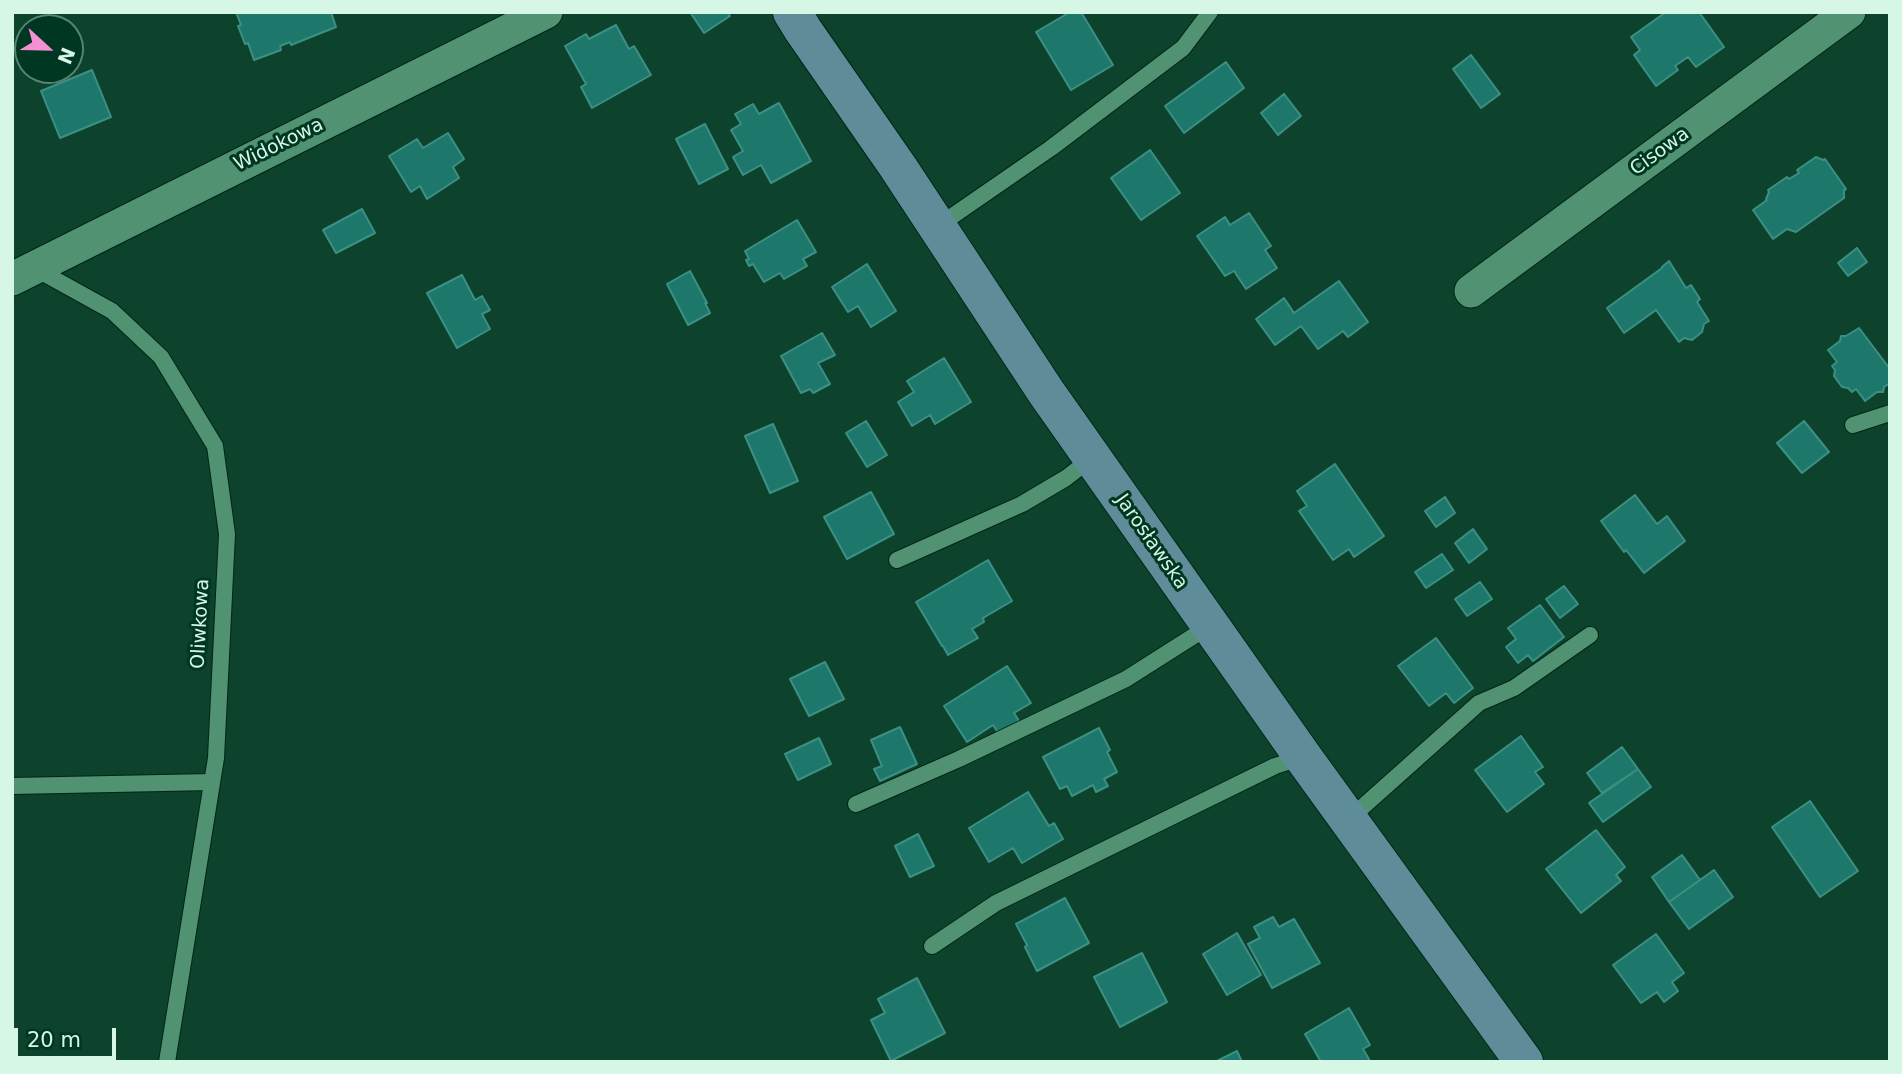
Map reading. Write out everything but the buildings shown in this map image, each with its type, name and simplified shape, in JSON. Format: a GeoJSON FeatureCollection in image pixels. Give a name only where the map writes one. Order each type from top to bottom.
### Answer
{"type":"FeatureCollection","features":[{"type":"Feature","properties":{"kind":"main road","name":"Jarosławska"},"geometry":{"type":"LineString","coordinates":[[792,12],[1092,458],[1303,757],[1524,1062]]}},
{"type":"Feature","properties":{"kind":"street","name":"Widokowa"},"geometry":{"type":"LineString","coordinates":[[23,273],[546,12]]}},
{"type":"Feature","properties":{"kind":"street","name":"Cisowa"},"geometry":{"type":"LineString","coordinates":[[1471,291],[1849,12]]}},
{"type":"Feature","properties":{"kind":"lane"},"geometry":{"type":"LineString","coordinates":[[937,226],[1051,148],[1183,48],[1210,12]]}},
{"type":"Feature","properties":{"kind":"lane","name":"Oliwkowa"},"geometry":{"type":"LineString","coordinates":[[23,273],[112,310],[161,357],[215,446],[227,534],[216,758],[167,1062]]}},
{"type":"Feature","properties":{"kind":"lane"},"geometry":{"type":"LineString","coordinates":[[1853,425],[1890,414]]}},
{"type":"Feature","properties":{"kind":"lane"},"geometry":{"type":"LineString","coordinates":[[897,560],[1022,504],[1066,478],[1092,458]]}},
{"type":"Feature","properties":{"kind":"lane"},"geometry":{"type":"LineString","coordinates":[[856,804],[959,759],[1126,679],[1211,625]]}},
{"type":"Feature","properties":{"kind":"lane"},"geometry":{"type":"LineString","coordinates":[[1349,820],[1479,703],[1514,688],[1590,635]]}},
{"type":"Feature","properties":{"kind":"lane"},"geometry":{"type":"LineString","coordinates":[[932,946],[996,903],[1275,766],[1303,757]]}},
{"type":"Feature","properties":{"kind":"lane"},"geometry":{"type":"LineString","coordinates":[[12,786],[212,782]]}}]}
